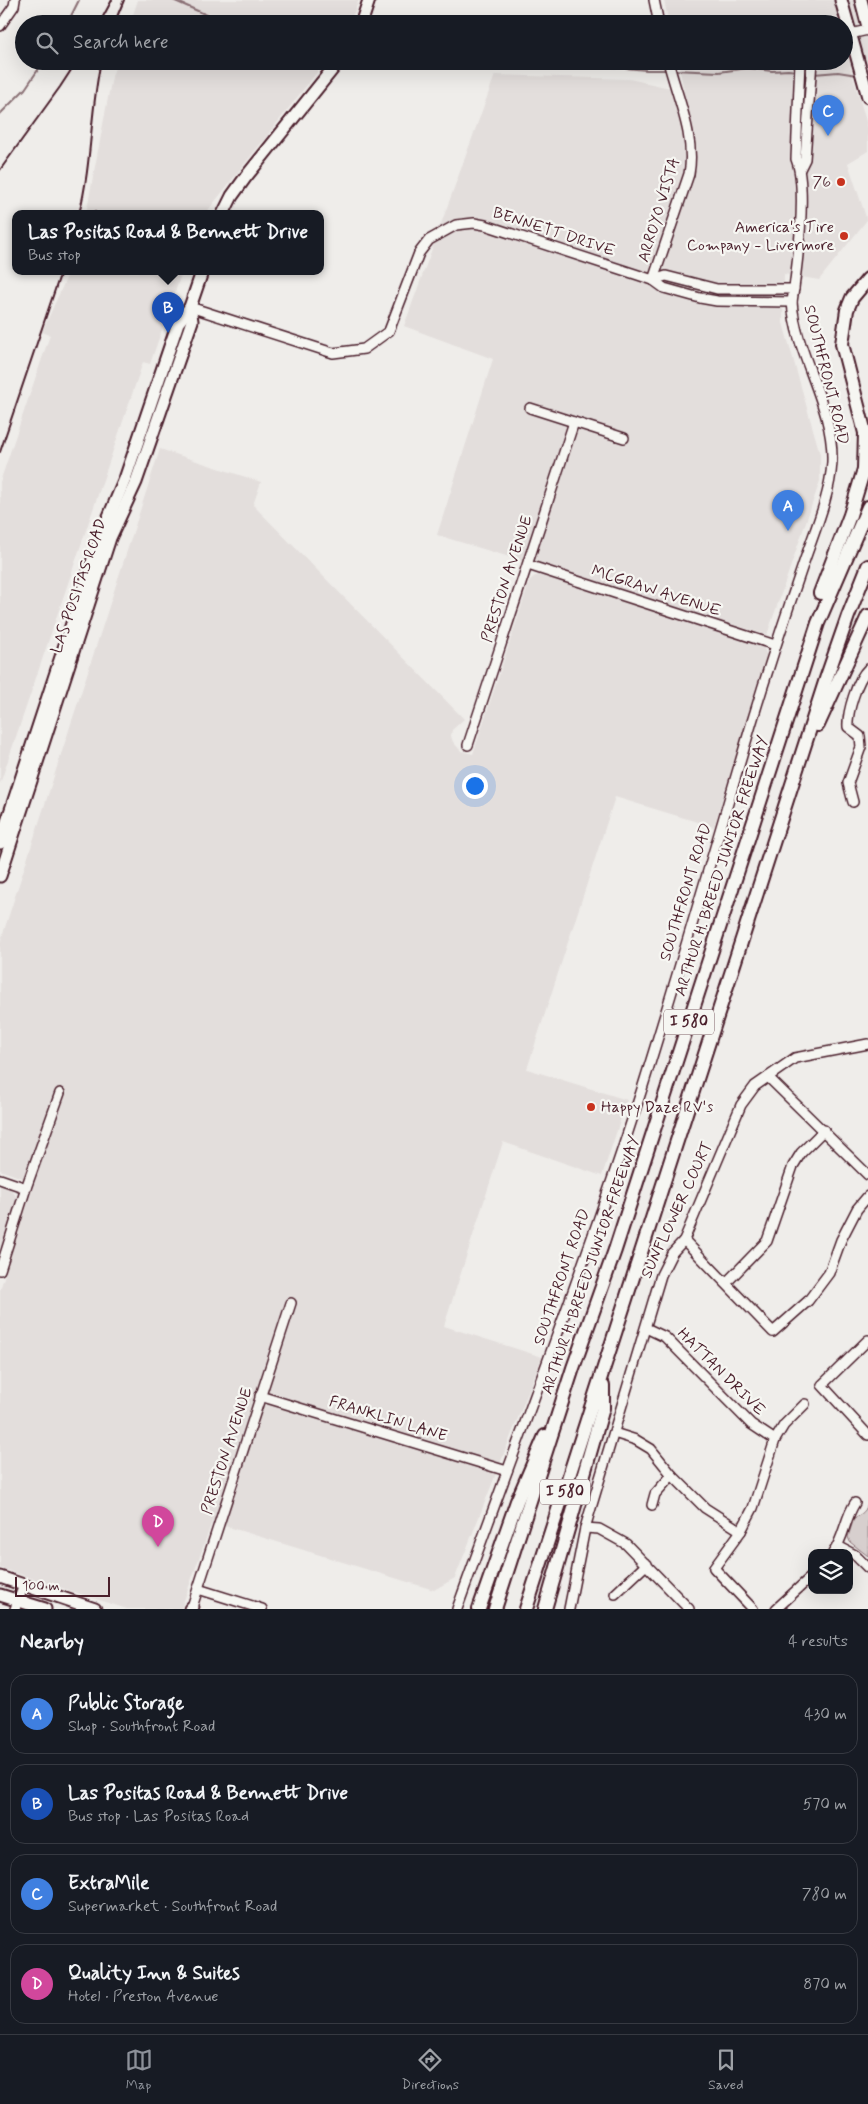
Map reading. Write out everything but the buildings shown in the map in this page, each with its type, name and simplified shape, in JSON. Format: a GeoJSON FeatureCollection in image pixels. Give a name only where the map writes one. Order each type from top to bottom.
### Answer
{"type":"FeatureCollection","features":[{"type":"Feature","properties":{"kind":"highway"},"geometry":{"type":"LineString","coordinates":[[818,623],[817,603],[850,515],[864,469],[865,434],[842,344],[847,310],[852,298],[868,279]]}},
{"type":"Feature","properties":{"kind":"highway","name":"ARTHUR H. BREED JUNIOR FREEWAY"},"geometry":{"type":"LineString","coordinates":[[495,1609],[615,1250],[818,623],[868,506]]}},
{"type":"Feature","properties":{"kind":"highway","name":"I 580"},"geometry":{"type":"LineString","coordinates":[[526,1609],[603,1376],[740,941],[826,679],[868,566]]}},
{"type":"Feature","properties":{"kind":"highway"},"geometry":{"type":"LineString","coordinates":[[792,787],[868,616]]}},
{"type":"Feature","properties":{"kind":"highway"},"geometry":{"type":"LineString","coordinates":[[546,1607],[603,1408],[603,1376]]}},
{"type":"Feature","properties":{"kind":"highway"},"geometry":{"type":"LineString","coordinates":[[479,1609],[517,1501],[541,1442],[557,1420]]}},
{"type":"Feature","properties":{"kind":"main road"},"geometry":{"type":"LineString","coordinates":[[364,15],[369,0]]}},
{"type":"Feature","properties":{"kind":"main road"},"geometry":{"type":"LineString","coordinates":[[841,0],[843,15]]}},
{"type":"Feature","properties":{"kind":"main road"},"geometry":{"type":"LineString","coordinates":[[861,0],[868,28]]}},
{"type":"Feature","properties":{"kind":"main road"},"geometry":{"type":"LineString","coordinates":[[853,53],[867,93]]}},
{"type":"Feature","properties":{"kind":"main road"},"geometry":{"type":"LineString","coordinates":[[225,210],[245,178],[332,70]]}},
{"type":"Feature","properties":{"kind":"main road","name":"LAS POSITAS ROAD"},"geometry":{"type":"LineString","coordinates":[[0,843],[102,533],[125,479],[178,323],[190,307],[201,275]]}},
{"type":"Feature","properties":{"kind":"main road","name":"LAS POSITAS ROAD"},"geometry":{"type":"LineString","coordinates":[[0,876],[110,538],[136,482],[192,322],[190,307]]}},
{"type":"Feature","properties":{"kind":"main road"},"geometry":{"type":"LineString","coordinates":[[0,1577],[95,1609]]}},
{"type":"Feature","properties":{"kind":"main road"},"geometry":{"type":"LineString","coordinates":[[0,1595],[17,1605],[45,1609]]}},
{"type":"Feature","properties":{"kind":"street"},"geometry":{"type":"LineString","coordinates":[[0,26],[14,6],[15,0]]}},
{"type":"Feature","properties":{"kind":"street"},"geometry":{"type":"LineString","coordinates":[[654,0],[658,15]]}},
{"type":"Feature","properties":{"kind":"street"},"geometry":{"type":"LineString","coordinates":[[853,33],[868,28]]}},
{"type":"Feature","properties":{"kind":"street","name":"ARROYO VISTA"},"geometry":{"type":"LineString","coordinates":[[653,280],[692,160],[688,135],[670,70]]}},
{"type":"Feature","properties":{"kind":"street","name":"SOUTHFRONT ROAD"},"geometry":{"type":"LineString","coordinates":[[457,1609],[551,1356],[642,1090],[776,645],[825,500],[832,459],[830,438],[825,417],[799,342],[792,302],[800,230],[800,169],[796,158],[800,70]]}},
{"type":"Feature","properties":{"kind":"street","name":"SOUTHFRONT ROAD"},"geometry":{"type":"LineString","coordinates":[[800,169],[805,159],[811,70]]}},
{"type":"Feature","properties":{"kind":"street","name":"BENNETT DRIVE"},"geometry":{"type":"LineString","coordinates":[[190,307],[333,353],[364,349],[389,330],[419,253],[429,240],[456,225],[474,224],[485,225],[653,280],[664,288],[717,301],[792,302]]}},
{"type":"Feature","properties":{"kind":"street","name":"BENNETT DRIVE"},"geometry":{"type":"LineString","coordinates":[[653,280],[666,276],[717,289],[794,289]]}},
{"type":"Feature","properties":{"kind":"street"},"geometry":{"type":"LineString","coordinates":[[530,408],[624,438]]}},
{"type":"Feature","properties":{"kind":"street","name":"PRESTON AVENUE"},"geometry":{"type":"LineString","coordinates":[[468,745],[574,422]]}},
{"type":"Feature","properties":{"kind":"street","name":"MCGRAW AVENUE"},"geometry":{"type":"LineString","coordinates":[[528,565],[776,645]]}},
{"type":"Feature","properties":{"kind":"street"},"geometry":{"type":"LineString","coordinates":[[853,802],[848,783],[861,747],[860,736],[848,728],[848,717],[862,674],[868,669]]}},
{"type":"Feature","properties":{"kind":"street","name":"SUNFLOWER COURT"},"geometry":{"type":"LineString","coordinates":[[569,1609],[585,1528],[661,1275],[672,1253],[684,1240],[741,1105],[755,1086],[795,1058],[868,1044]]}},
{"type":"Feature","properties":{"kind":"street"},"geometry":{"type":"LineString","coordinates":[[768,1077],[868,1175]]}},
{"type":"Feature","properties":{"kind":"street"},"geometry":{"type":"LineString","coordinates":[[0,1270],[26,1188],[60,1093]]}},
{"type":"Feature","properties":{"kind":"street"},"geometry":{"type":"LineString","coordinates":[[726,1283],[767,1241],[793,1166],[801,1153],[824,1130]]}},
{"type":"Feature","properties":{"kind":"street"},"geometry":{"type":"LineString","coordinates":[[0,1180],[26,1188]]}},
{"type":"Feature","properties":{"kind":"street"},"geometry":{"type":"LineString","coordinates":[[684,1240],[772,1332],[808,1301],[828,1273],[844,1233],[857,1209],[868,1196]]}},
{"type":"Feature","properties":{"kind":"street","name":"PRESTON AVENUE"},"geometry":{"type":"LineString","coordinates":[[191,1608],[291,1303]]}},
{"type":"Feature","properties":{"kind":"street","name":"HATTAN DRIVE"},"geometry":{"type":"LineString","coordinates":[[646,1328],[666,1337],[750,1424],[774,1440]]}},
{"type":"Feature","properties":{"kind":"street"},"geometry":{"type":"LineString","coordinates":[[868,1340],[822,1385],[868,1435]]}},
{"type":"Feature","properties":{"kind":"street","name":"FRANKLIN LANE"},"geometry":{"type":"LineString","coordinates":[[260,1396],[507,1471]]}},
{"type":"Feature","properties":{"kind":"street"},"geometry":{"type":"LineString","coordinates":[[753,1609],[714,1568],[737,1529],[753,1508],[774,1440],[784,1425],[805,1404]]}},
{"type":"Feature","properties":{"kind":"street"},"geometry":{"type":"LineString","coordinates":[[614,1433],[636,1440],[651,1449],[672,1475],[706,1508],[737,1529]]}},
{"type":"Feature","properties":{"kind":"street"},"geometry":{"type":"LineString","coordinates":[[652,1505],[655,1494],[672,1475]]}},
{"type":"Feature","properties":{"kind":"street"},"geometry":{"type":"LineString","coordinates":[[836,1549],[848,1514],[854,1503]]}},
{"type":"Feature","properties":{"kind":"street"},"geometry":{"type":"LineString","coordinates":[[585,1528],[599,1529],[626,1544],[686,1608]]}},
{"type":"Feature","properties":{"kind":"street"},"geometry":{"type":"LineString","coordinates":[[853,1554],[868,1568]]}},
{"type":"Feature","properties":{"kind":"street"},"geometry":{"type":"LineString","coordinates":[[615,1594],[646,1564]]}},
{"type":"Feature","properties":{"kind":"street"},"geometry":{"type":"LineString","coordinates":[[776,1609],[808,1580]]}},
{"type":"Feature","properties":{"kind":"street"},"geometry":{"type":"LineString","coordinates":[[17,1605],[24,1585]]}},
{"type":"Feature","properties":{"kind":"street"},"geometry":{"type":"LineString","coordinates":[[198,1589],[262,1609]]}},
{"type":"Feature","properties":{"kind":"shaded area"},"geometry":{"type":"Polygon","coordinates":[[[138,0],[359,0],[353,15],[133,15],[138,0]]]}},
{"type":"Feature","properties":{"kind":"shaded area"},"geometry":{"type":"Polygon","coordinates":[[[664,0],[868,0],[868,64],[853,66],[853,15],[667,15],[664,0]]]}},
{"type":"Feature","properties":{"kind":"shaded area"},"geometry":{"type":"Polygon","coordinates":[[[114,70],[319,70],[208,210],[87,210],[114,70]]]}},
{"type":"Feature","properties":{"kind":"shaded area"},"geometry":{"type":"Polygon","coordinates":[[[680,70],[851,70],[868,128],[868,151],[848,163],[867,220],[819,280],[784,274],[783,323],[820,454],[820,481],[767,635],[437,535],[493,359],[404,326],[495,75],[629,79],[684,91],[680,70]]]}},
{"type":"Feature","properties":{"kind":"shaded area"},"geometry":{"type":"Polygon","coordinates":[[[68,275],[181,275],[150,364],[143,362],[0,784],[0,482],[50,335],[42,332],[68,275]]]}},
{"type":"Feature","properties":{"kind":"shaded area"},"geometry":{"type":"Polygon","coordinates":[[[160,449],[261,482],[253,505],[464,719],[452,730],[451,736],[453,742],[461,751],[473,754],[530,580],[535,576],[543,575],[762,645],[767,655],[714,827],[615,797],[527,1069],[627,1100],[602,1176],[503,1142],[444,1326],[542,1357],[455,1578],[434,1590],[212,1522],[181,1609],[127,1609],[0,1568],[0,1290],[32,1189],[25,1179],[0,1170],[0,943],[160,449]]]}},
{"type":"Feature","properties":{"kind":"shaded area"},"geometry":{"type":"Polygon","coordinates":[[[0,1184],[9,1187],[16,1196],[16,1205],[0,1252],[0,1184]]]}},
{"type":"Feature","properties":{"kind":"shaded area"},"geometry":{"type":"Polygon","coordinates":[[[868,1501],[868,1556],[850,1542],[848,1537],[854,1518],[864,1512],[868,1501]]]}},
{"type":"Feature","properties":{"kind":"waterway"},"geometry":{"type":"LineString","coordinates":[[72,15],[79,0]]}},
{"type":"Feature","properties":{"kind":"waterway"},"geometry":{"type":"LineString","coordinates":[[173,0],[207,15]]}},
{"type":"Feature","properties":{"kind":"waterway"},"geometry":{"type":"LineString","coordinates":[[0,114],[25,89],[38,70]]}},
{"type":"Feature","properties":{"kind":"waterway"},"geometry":{"type":"LineString","coordinates":[[647,70],[668,70]]}},
{"type":"Feature","properties":{"kind":"waterway"},"geometry":{"type":"LineString","coordinates":[[673,70],[719,72],[734,70]]}},
{"type":"Feature","properties":{"kind":"waterway"},"geometry":{"type":"LineString","coordinates":[[764,70],[788,70]]}},
{"type":"Feature","properties":{"kind":"waterway"},"geometry":{"type":"LineString","coordinates":[[788,70],[797,71]]}},
{"type":"Feature","properties":{"kind":"waterway"},"geometry":{"type":"LineString","coordinates":[[814,74],[838,72],[857,75]]}},
{"type":"Feature","properties":{"kind":"railway"},"geometry":{"type":"LineString","coordinates":[[104,15],[112,0]]}},
{"type":"Feature","properties":{"kind":"railway"},"geometry":{"type":"LineString","coordinates":[[118,15],[124,0]]}},
{"type":"Feature","properties":{"kind":"railway"},"geometry":{"type":"LineString","coordinates":[[0,170],[71,70]]}},
{"type":"Feature","properties":{"kind":"railway"},"geometry":{"type":"LineString","coordinates":[[80,210],[99,70]]}},
{"type":"Feature","properties":{"kind":"railway"},"geometry":{"type":"LineString","coordinates":[[0,452],[60,275]]}},
{"type":"Feature","properties":{"kind":"place","name":"ExtraMile"},"geometry":{"type":"Point","coordinates":[828,136]}},
{"type":"Feature","properties":{"kind":"place","name":"76"},"geometry":{"type":"Point","coordinates":[841,182]}},
{"type":"Feature","properties":{"kind":"place","name":"America's Tire Company - Livermore"},"geometry":{"type":"Point","coordinates":[844,236]}},
{"type":"Feature","properties":{"kind":"place","name":"Las Positas Road & Bennett Drive"},"geometry":{"type":"Point","coordinates":[168,333]}},
{"type":"Feature","properties":{"kind":"place","name":"Public Storage"},"geometry":{"type":"Point","coordinates":[788,531]}},
{"type":"Feature","properties":{"kind":"place","name":"Happy Daze RV's"},"geometry":{"type":"Point","coordinates":[591,1107]}},
{"type":"Feature","properties":{"kind":"place","name":"Quality Inn & Suites"},"geometry":{"type":"Point","coordinates":[158,1547]}}]}
